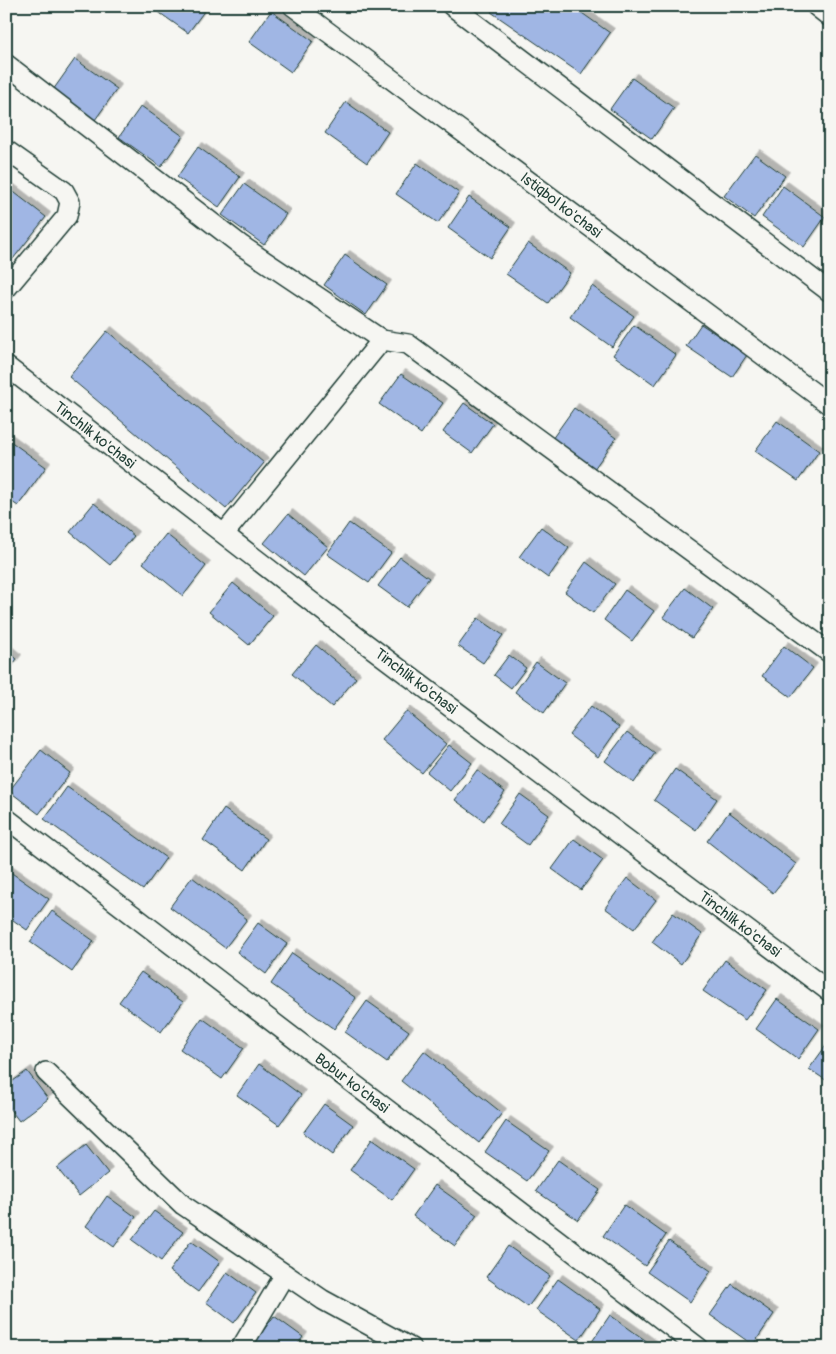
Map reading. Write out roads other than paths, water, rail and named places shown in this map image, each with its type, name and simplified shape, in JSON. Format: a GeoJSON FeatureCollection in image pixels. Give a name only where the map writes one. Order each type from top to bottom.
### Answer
{"type":"FeatureCollection","features":[{"type":"Feature","properties":{"kind":"street","name":"Istiqbol ko'chasi"},"geometry":{"type":"LineString","coordinates":[[293,6],[830,405]]}},
{"type":"Feature","properties":{"kind":"street"},"geometry":{"type":"LineString","coordinates":[[452,6],[830,292]]}},
{"type":"Feature","properties":{"kind":"street"},"geometry":{"type":"LineString","coordinates":[[816,6],[830,16]]}},
{"type":"Feature","properties":{"kind":"street"},"geometry":{"type":"LineString","coordinates":[[6,64],[242,246],[382,340],[408,344],[830,653]]}},
{"type":"Feature","properties":{"kind":"street"},"geometry":{"type":"LineString","coordinates":[[6,150],[64,192],[70,202],[68,216],[6,289]]}},
{"type":"Feature","properties":{"kind":"street"},"geometry":{"type":"LineString","coordinates":[[224,534],[382,340]]}},
{"type":"Feature","properties":{"kind":"street","name":"Tinchlik ko'chasi"},"geometry":{"type":"LineString","coordinates":[[6,366],[365,643],[830,992]]}},
{"type":"Feature","properties":{"kind":"street","name":"Bobur ko'chasi"},"geometry":{"type":"LineString","coordinates":[[6,818],[699,1348]]}},
{"type":"Feature","properties":{"kind":"street"},"geometry":{"type":"LineString","coordinates":[[46,1072],[182,1205],[323,1300],[411,1348]]}},
{"type":"Feature","properties":{"kind":"street"},"geometry":{"type":"LineString","coordinates":[[241,1348],[286,1274]]}}]}
